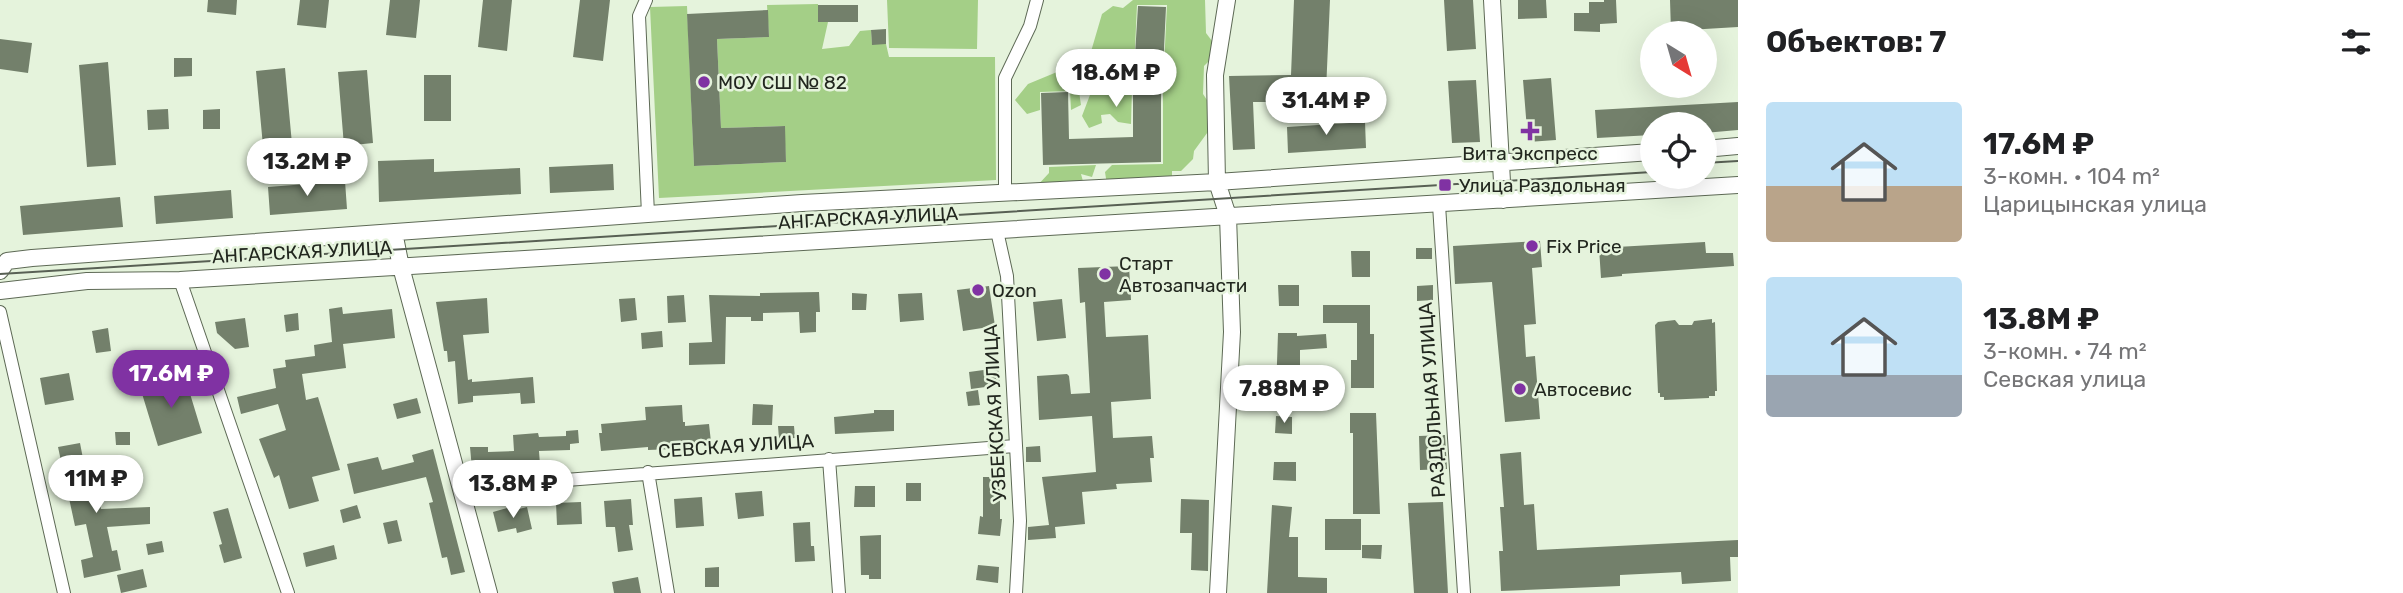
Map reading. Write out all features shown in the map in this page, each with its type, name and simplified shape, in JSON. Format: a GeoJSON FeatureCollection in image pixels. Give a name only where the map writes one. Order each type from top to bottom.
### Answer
{"type":"FeatureCollection","features":[{"type":"Feature","properties":{"kind":"main road"},"geometry":{"type":"LineString","coordinates":[[1218,593],[1232,332],[1228,216],[1217,182],[1215,75],[1227,0]]}},
{"type":"Feature","properties":{"kind":"main road"},"geometry":{"type":"LineString","coordinates":[[1492,0],[1503,200]]}},
{"type":"Feature","properties":{"kind":"main road"},"geometry":{"type":"LineString","coordinates":[[1717,148],[1738,146]]}},
{"type":"Feature","properties":{"kind":"main road","name":"АНГАРСКАЯ УЛИЦА"},"geometry":{"type":"LineString","coordinates":[[2,265],[394,232],[802,203],[1217,182],[1640,153]]}},
{"type":"Feature","properties":{"kind":"main road","name":"АНГАРСКАЯ УЛИЦА"},"geometry":{"type":"LineString","coordinates":[[0,291],[87,281],[180,280],[1738,185]]}},
{"type":"Feature","properties":{"kind":"main road"},"geometry":{"type":"LineString","coordinates":[[394,232],[401,267],[489,593]]}},
{"type":"Feature","properties":{"kind":"street"},"geometry":{"type":"LineString","coordinates":[[646,0],[639,16],[649,214]]}},
{"type":"Feature","properties":{"kind":"street"},"geometry":{"type":"LineString","coordinates":[[1005,193],[1005,78],[1030,26],[1037,0]]}},
{"type":"Feature","properties":{"kind":"street","name":"РАЗДОЛЬНАЯ УЛИЦА"},"geometry":{"type":"LineString","coordinates":[[1439,205],[1464,593]]}},
{"type":"Feature","properties":{"kind":"street","name":"УЗБЕКСКАЯ УЛИЦА"},"geometry":{"type":"LineString","coordinates":[[997,231],[1007,276],[1020,521],[1016,593]]}},
{"type":"Feature","properties":{"kind":"street"},"geometry":{"type":"LineString","coordinates":[[180,280],[288,593]]}},
{"type":"Feature","properties":{"kind":"street"},"geometry":{"type":"LineString","coordinates":[[0,312],[64,593]]}},
{"type":"Feature","properties":{"kind":"street","name":"СЕВСКАЯ УЛИЦА"},"geometry":{"type":"LineString","coordinates":[[460,488],[1015,446]]}},
{"type":"Feature","properties":{"kind":"street"},"geometry":{"type":"LineString","coordinates":[[829,459],[839,593]]}},
{"type":"Feature","properties":{"kind":"street"},"geometry":{"type":"LineString","coordinates":[[648,472],[668,593]]}},
{"type":"Feature","properties":{"kind":"green space"},"geometry":{"type":"Polygon","coordinates":[[[887,0],[978,0],[977,49],[889,48],[887,0]]]}},
{"type":"Feature","properties":{"kind":"green space"},"geometry":{"type":"Polygon","coordinates":[[[1133,0],[1205,0],[1206,33],[1212,41],[1212,58],[1204,66],[1203,94],[1209,103],[1210,129],[1194,151],[1193,159],[1181,171],[1172,171],[1172,181],[1107,185],[1105,172],[1112,165],[1163,164],[1167,5],[1137,5],[1134,69],[1141,83],[1132,87],[1131,124],[1118,122],[1110,114],[1101,115],[1102,123],[1089,128],[1082,116],[1093,87],[1085,72],[1102,14],[1113,6],[1123,8],[1133,0]]]}},
{"type":"Feature","properties":{"kind":"green space"},"geometry":{"type":"Polygon","coordinates":[[[818,4],[818,22],[828,22],[822,49],[849,46],[860,31],[871,30],[872,44],[886,44],[889,57],[995,57],[996,180],[659,198],[650,7],[687,6],[694,166],[786,162],[784,126],[721,128],[717,39],[769,37],[767,5],[818,4]]]}},
{"type":"Feature","properties":{"kind":"green space"},"geometry":{"type":"Polygon","coordinates":[[[1057,72],[1078,85],[1081,105],[1071,110],[1070,91],[1040,92],[1040,110],[1027,114],[1015,100],[1028,84],[1057,72]]]}},
{"type":"Feature","properties":{"kind":"green space"},"geometry":{"type":"Polygon","coordinates":[[[1096,165],[1092,177],[1081,174],[1084,185],[1036,187],[1049,173],[1049,167],[1096,165]]]}},
{"type":"Feature","properties":{"kind":"building"},"geometry":{"type":"Polygon","coordinates":[[[208,0],[237,0],[236,15],[207,12],[208,0]]]}},
{"type":"Feature","properties":{"kind":"building"},"geometry":{"type":"Polygon","coordinates":[[[300,0],[329,0],[326,28],[297,25],[300,0]]]}},
{"type":"Feature","properties":{"kind":"building"},"geometry":{"type":"Polygon","coordinates":[[[390,0],[420,0],[416,38],[386,35],[390,0]]]}},
{"type":"Feature","properties":{"kind":"building"},"geometry":{"type":"Polygon","coordinates":[[[483,0],[512,0],[507,51],[478,47],[483,0]]]}},
{"type":"Feature","properties":{"kind":"building"},"geometry":{"type":"Polygon","coordinates":[[[580,0],[610,0],[603,61],[573,57],[580,0]]]}},
{"type":"Feature","properties":{"kind":"building"},"geometry":{"type":"Polygon","coordinates":[[[1294,0],[1330,0],[1326,91],[1273,89],[1274,102],[1253,102],[1255,149],[1233,150],[1229,76],[1291,75],[1294,0]]]}},
{"type":"Feature","properties":{"kind":"building"},"geometry":{"type":"Polygon","coordinates":[[[1444,0],[1473,0],[1476,49],[1447,51],[1444,0]]]}},
{"type":"Feature","properties":{"kind":"building"},"geometry":{"type":"Polygon","coordinates":[[[1518,0],[1546,0],[1547,18],[1518,19],[1518,0]]]}},
{"type":"Feature","properties":{"kind":"building"},"geometry":{"type":"Polygon","coordinates":[[[1616,0],[1617,23],[1600,24],[1600,32],[1574,31],[1574,13],[1589,13],[1589,2],[1616,0]]]}},
{"type":"Feature","properties":{"kind":"building"},"geometry":{"type":"Polygon","coordinates":[[[1670,0],[1738,0],[1738,27],[1717,28],[1717,21],[1671,21],[1670,0]]]}},
{"type":"Feature","properties":{"kind":"building"},"geometry":{"type":"Polygon","coordinates":[[[818,5],[858,5],[858,22],[818,22],[818,5]]]}},
{"type":"Feature","properties":{"kind":"building"},"geometry":{"type":"Polygon","coordinates":[[[1138,6],[1166,7],[1163,70],[1161,69],[1161,162],[1043,165],[1041,93],[1068,92],[1069,139],[1133,137],[1138,6]]]}},
{"type":"Feature","properties":{"kind":"building","name":"МОУ СШ № 82"},"geometry":{"type":"Polygon","coordinates":[[[768,10],[769,37],[717,39],[721,128],[785,126],[786,162],[694,166],[687,14],[768,10]]]}},
{"type":"Feature","properties":{"kind":"building"},"geometry":{"type":"Polygon","coordinates":[[[886,29],[886,44],[872,45],[871,30],[886,29]]]}},
{"type":"Feature","properties":{"kind":"building"},"geometry":{"type":"Polygon","coordinates":[[[0,39],[32,43],[28,73],[0,69],[0,39]]]}},
{"type":"Feature","properties":{"kind":"building"},"geometry":{"type":"Polygon","coordinates":[[[174,58],[192,58],[192,76],[174,77],[174,58]]]}},
{"type":"Feature","properties":{"kind":"building"},"geometry":{"type":"Polygon","coordinates":[[[108,62],[116,165],[87,167],[79,65],[108,62]]]}},
{"type":"Feature","properties":{"kind":"building"},"geometry":{"type":"Polygon","coordinates":[[[285,68],[292,144],[263,146],[256,71],[285,68]]]}},
{"type":"Feature","properties":{"kind":"building"},"geometry":{"type":"Polygon","coordinates":[[[367,70],[373,143],[344,146],[338,72],[367,70]]]}},
{"type":"Feature","properties":{"kind":"building"},"geometry":{"type":"Polygon","coordinates":[[[424,75],[451,75],[451,121],[424,121],[424,75]]]}},
{"type":"Feature","properties":{"kind":"building"},"geometry":{"type":"Polygon","coordinates":[[[1551,78],[1556,140],[1528,142],[1523,80],[1551,78]]]}},
{"type":"Feature","properties":{"kind":"building"},"geometry":{"type":"Polygon","coordinates":[[[1476,80],[1480,142],[1452,143],[1448,81],[1476,80]]]}},
{"type":"Feature","properties":{"kind":"building"},"geometry":{"type":"Polygon","coordinates":[[[1738,102],[1738,130],[1717,132],[1717,112],[1640,112],[1640,136],[1597,138],[1595,110],[1738,102]]]}},
{"type":"Feature","properties":{"kind":"building"},"geometry":{"type":"Polygon","coordinates":[[[168,109],[169,129],[148,130],[147,110],[168,109]]]}},
{"type":"Feature","properties":{"kind":"building"},"geometry":{"type":"Polygon","coordinates":[[[220,109],[220,129],[203,129],[203,110],[220,109]]]}},
{"type":"Feature","properties":{"kind":"building"},"geometry":{"type":"Polygon","coordinates":[[[1365,122],[1366,148],[1288,153],[1287,127],[1365,122]]]}},
{"type":"Feature","properties":{"kind":"building"},"geometry":{"type":"Polygon","coordinates":[[[434,159],[434,172],[520,168],[521,194],[379,202],[378,161],[434,159]]]}},
{"type":"Feature","properties":{"kind":"building"},"geometry":{"type":"Polygon","coordinates":[[[613,164],[614,190],[550,193],[549,167],[613,164]]]}},
{"type":"Feature","properties":{"kind":"building"},"geometry":{"type":"Polygon","coordinates":[[[345,181],[347,209],[270,215],[268,187],[345,181]]]}},
{"type":"Feature","properties":{"kind":"building"},"geometry":{"type":"Polygon","coordinates":[[[231,190],[233,218],[156,224],[154,196],[231,190]]]}},
{"type":"Feature","properties":{"kind":"building"},"geometry":{"type":"Polygon","coordinates":[[[120,197],[123,227],[23,235],[20,206],[120,197]]]}},
{"type":"Feature","properties":{"kind":"building"},"geometry":{"type":"Polygon","coordinates":[[[1540,241],[1542,267],[1532,268],[1536,324],[1524,325],[1526,357],[1535,356],[1540,419],[1505,422],[1492,282],[1455,284],[1453,246],[1540,241]]]}},
{"type":"Feature","properties":{"kind":"building"},"geometry":{"type":"Polygon","coordinates":[[[1705,242],[1706,253],[1733,253],[1734,266],[1601,278],[1599,248],[1705,242]]]}},
{"type":"Feature","properties":{"kind":"building"},"geometry":{"type":"Polygon","coordinates":[[[1416,248],[1432,248],[1432,259],[1416,259],[1416,248]]]}},
{"type":"Feature","properties":{"kind":"building"},"geometry":{"type":"Polygon","coordinates":[[[1351,251],[1370,251],[1370,277],[1352,277],[1351,251]]]}},
{"type":"Feature","properties":{"kind":"building"},"geometry":{"type":"Polygon","coordinates":[[[1129,266],[1131,300],[1104,302],[1106,337],[1148,335],[1151,399],[1111,402],[1113,438],[1152,436],[1152,482],[1116,484],[1117,489],[1082,492],[1085,524],[1055,527],[1056,538],[1028,540],[1028,527],[1049,525],[1042,477],[1096,472],[1092,416],[1039,420],[1037,376],[1067,374],[1071,394],[1090,393],[1085,302],[1080,303],[1078,268],[1129,266]]]}},
{"type":"Feature","properties":{"kind":"building"},"geometry":{"type":"Polygon","coordinates":[[[1278,285],[1299,285],[1299,306],[1279,306],[1278,285]]]}},
{"type":"Feature","properties":{"kind":"building"},"geometry":{"type":"Polygon","coordinates":[[[1433,285],[1433,300],[1417,301],[1417,286],[1433,285]]]}},
{"type":"Feature","properties":{"kind":"building"},"geometry":{"type":"Polygon","coordinates":[[[989,286],[995,326],[963,331],[957,290],[989,286]]]}},
{"type":"Feature","properties":{"kind":"building"},"geometry":{"type":"Polygon","coordinates":[[[819,292],[820,312],[816,312],[816,332],[800,333],[799,312],[763,313],[763,321],[751,321],[751,317],[726,317],[725,364],[689,365],[689,343],[712,342],[709,295],[760,296],[760,293],[819,292]]]}},
{"type":"Feature","properties":{"kind":"building"},"geometry":{"type":"Polygon","coordinates":[[[852,293],[867,294],[866,310],[852,310],[852,293]]]}},
{"type":"Feature","properties":{"kind":"building"},"geometry":{"type":"Polygon","coordinates":[[[922,293],[924,320],[900,322],[898,294],[922,293]]]}},
{"type":"Feature","properties":{"kind":"building"},"geometry":{"type":"Polygon","coordinates":[[[684,295],[686,322],[668,323],[667,296],[684,295]]]}},
{"type":"Feature","properties":{"kind":"building"},"geometry":{"type":"Polygon","coordinates":[[[487,298],[489,333],[463,335],[468,380],[472,379],[472,382],[533,377],[535,403],[521,404],[520,393],[473,396],[473,402],[458,404],[455,361],[448,362],[447,351],[444,351],[436,302],[487,298]]]}},
{"type":"Feature","properties":{"kind":"building"},"geometry":{"type":"Polygon","coordinates":[[[635,298],[637,320],[621,322],[619,299],[635,298]]]}},
{"type":"Feature","properties":{"kind":"building"},"geometry":{"type":"Polygon","coordinates":[[[1062,299],[1066,338],[1037,341],[1033,302],[1062,299]]]}},
{"type":"Feature","properties":{"kind":"building"},"geometry":{"type":"Polygon","coordinates":[[[1323,305],[1370,305],[1370,334],[1374,334],[1374,388],[1351,388],[1351,360],[1357,360],[1357,323],[1323,323],[1323,305]]]}},
{"type":"Feature","properties":{"kind":"building"},"geometry":{"type":"Polygon","coordinates":[[[342,307],[343,314],[392,309],[395,338],[343,344],[346,368],[302,374],[306,400],[318,397],[340,470],[312,477],[319,501],[289,509],[279,475],[274,478],[259,439],[286,430],[278,404],[241,414],[237,397],[276,388],[273,369],[286,367],[285,360],[315,356],[314,345],[332,342],[329,309],[342,307]]]}},
{"type":"Feature","properties":{"kind":"building"},"geometry":{"type":"Polygon","coordinates":[[[298,313],[299,330],[286,332],[284,315],[298,313]]]}},
{"type":"Feature","properties":{"kind":"building"},"geometry":{"type":"Polygon","coordinates":[[[245,318],[249,347],[235,349],[217,333],[215,322],[245,318]]]}},
{"type":"Feature","properties":{"kind":"building"},"geometry":{"type":"Polygon","coordinates":[[[1712,319],[1712,323],[1715,322],[1715,396],[1664,400],[1658,393],[1655,325],[1658,322],[1675,320],[1679,325],[1692,325],[1694,321],[1712,319]]]}},
{"type":"Feature","properties":{"kind":"building"},"geometry":{"type":"Polygon","coordinates":[[[108,328],[111,351],[96,353],[92,331],[108,328]]]}},
{"type":"Feature","properties":{"kind":"building"},"geometry":{"type":"Polygon","coordinates":[[[662,331],[663,347],[642,349],[641,333],[662,331]]]}},
{"type":"Feature","properties":{"kind":"building"},"geometry":{"type":"Polygon","coordinates":[[[1278,333],[1297,333],[1297,336],[1326,334],[1327,348],[1300,350],[1300,393],[1276,392],[1278,333]]]}},
{"type":"Feature","properties":{"kind":"building"},"geometry":{"type":"Polygon","coordinates":[[[998,368],[1000,385],[971,389],[969,372],[998,368]]]}},
{"type":"Feature","properties":{"kind":"building"},"geometry":{"type":"Polygon","coordinates":[[[69,373],[74,400],[45,405],[40,378],[69,373]]]}},
{"type":"Feature","properties":{"kind":"building"},"geometry":{"type":"Polygon","coordinates":[[[184,374],[202,433],[158,446],[140,387],[184,374]]]}},
{"type":"Feature","properties":{"kind":"building"},"geometry":{"type":"Polygon","coordinates":[[[978,390],[980,405],[968,406],[966,392],[978,390]]]}},
{"type":"Feature","properties":{"kind":"building"},"geometry":{"type":"Polygon","coordinates":[[[417,398],[421,413],[397,419],[393,404],[417,398]]]}},
{"type":"Feature","properties":{"kind":"building"},"geometry":{"type":"Polygon","coordinates":[[[753,404],[773,405],[772,425],[752,425],[753,404]]]}},
{"type":"Feature","properties":{"kind":"building"},"geometry":{"type":"Polygon","coordinates":[[[682,405],[685,426],[709,424],[711,442],[674,445],[674,449],[648,450],[648,447],[601,451],[601,424],[646,420],[645,407],[682,405]]]}},
{"type":"Feature","properties":{"kind":"building"},"geometry":{"type":"Polygon","coordinates":[[[874,410],[894,410],[894,431],[835,434],[834,417],[874,413],[874,410]]]}},
{"type":"Feature","properties":{"kind":"building"},"geometry":{"type":"Polygon","coordinates":[[[1350,413],[1376,413],[1380,514],[1353,514],[1353,433],[1350,433],[1350,413]]]}},
{"type":"Feature","properties":{"kind":"building"},"geometry":{"type":"Polygon","coordinates":[[[1276,416],[1292,417],[1292,434],[1275,433],[1276,416]]]}},
{"type":"Feature","properties":{"kind":"building"},"geometry":{"type":"Polygon","coordinates":[[[778,426],[794,426],[795,438],[779,439],[778,426]]]}},
{"type":"Feature","properties":{"kind":"building"},"geometry":{"type":"Polygon","coordinates":[[[578,430],[579,443],[570,444],[570,450],[539,451],[540,465],[472,469],[470,447],[488,447],[488,452],[514,451],[513,435],[538,433],[539,437],[566,436],[566,431],[578,430]]]}},
{"type":"Feature","properties":{"kind":"building"},"geometry":{"type":"Polygon","coordinates":[[[115,432],[130,432],[130,445],[116,445],[115,432]]]}},
{"type":"Feature","properties":{"kind":"building"},"geometry":{"type":"Polygon","coordinates":[[[1445,435],[1447,469],[1420,470],[1419,436],[1445,435]]]}},
{"type":"Feature","properties":{"kind":"building"},"geometry":{"type":"Polygon","coordinates":[[[80,443],[85,469],[80,470],[85,497],[98,494],[101,509],[150,507],[150,524],[107,527],[112,551],[117,550],[121,570],[84,578],[81,560],[93,557],[86,524],[75,526],[58,447],[80,443]]]}},
{"type":"Feature","properties":{"kind":"building"},"geometry":{"type":"Polygon","coordinates":[[[1040,446],[1041,462],[1026,462],[1026,447],[1040,446]]]}},
{"type":"Feature","properties":{"kind":"building"},"geometry":{"type":"Polygon","coordinates":[[[433,449],[465,572],[451,575],[447,557],[442,558],[426,477],[354,494],[347,464],[378,457],[382,470],[414,462],[412,455],[433,449]]]}},
{"type":"Feature","properties":{"kind":"building"},"geometry":{"type":"Polygon","coordinates":[[[1521,452],[1524,505],[1534,504],[1537,550],[1738,540],[1738,557],[1730,557],[1731,581],[1682,584],[1681,572],[1620,575],[1620,586],[1501,591],[1499,551],[1503,551],[1500,507],[1504,507],[1500,454],[1521,452]]]}},
{"type":"Feature","properties":{"kind":"building"},"geometry":{"type":"Polygon","coordinates":[[[1274,462],[1296,462],[1296,481],[1273,480],[1274,462]]]}},
{"type":"Feature","properties":{"kind":"building"},"geometry":{"type":"Polygon","coordinates":[[[983,477],[1000,477],[1000,536],[978,534],[980,516],[983,517],[983,477]]]}},
{"type":"Feature","properties":{"kind":"building"},"geometry":{"type":"Polygon","coordinates":[[[906,483],[921,483],[921,501],[906,501],[906,483]]]}},
{"type":"Feature","properties":{"kind":"building"},"geometry":{"type":"Polygon","coordinates":[[[855,486],[875,486],[875,507],[854,507],[855,486]]]}},
{"type":"Feature","properties":{"kind":"building"},"geometry":{"type":"Polygon","coordinates":[[[762,491],[764,516],[738,519],[735,493],[762,491]]]}},
{"type":"Feature","properties":{"kind":"building"},"geometry":{"type":"Polygon","coordinates":[[[702,497],[704,526],[676,528],[674,499],[702,497]]]}},
{"type":"Feature","properties":{"kind":"building"},"geometry":{"type":"Polygon","coordinates":[[[631,499],[633,525],[629,525],[633,550],[618,552],[615,527],[606,527],[604,501],[631,499]]]}},
{"type":"Feature","properties":{"kind":"building"},"geometry":{"type":"Polygon","coordinates":[[[1181,499],[1209,500],[1208,571],[1191,570],[1192,533],[1180,533],[1181,499]]]}},
{"type":"Feature","properties":{"kind":"building"},"geometry":{"type":"Polygon","coordinates":[[[581,502],[582,524],[557,525],[556,503],[581,502]]]}},
{"type":"Feature","properties":{"kind":"building"},"geometry":{"type":"Polygon","coordinates":[[[1443,502],[1448,593],[1414,593],[1408,503],[1443,502]]]}},
{"type":"Feature","properties":{"kind":"building"},"geometry":{"type":"Polygon","coordinates":[[[357,505],[361,518],[343,523],[340,510],[357,505]]]}},
{"type":"Feature","properties":{"kind":"building"},"geometry":{"type":"Polygon","coordinates":[[[1272,505],[1292,507],[1289,537],[1298,537],[1298,577],[1327,578],[1327,593],[1267,593],[1272,505]]]}},
{"type":"Feature","properties":{"kind":"building"},"geometry":{"type":"Polygon","coordinates":[[[514,506],[515,510],[527,507],[532,529],[517,533],[516,528],[498,532],[493,512],[514,506]]]}},
{"type":"Feature","properties":{"kind":"building"},"geometry":{"type":"Polygon","coordinates":[[[228,508],[242,558],[224,563],[213,512],[228,508]]]}},
{"type":"Feature","properties":{"kind":"building"},"geometry":{"type":"Polygon","coordinates":[[[1325,519],[1361,519],[1361,550],[1325,550],[1325,519]]]}},
{"type":"Feature","properties":{"kind":"building"},"geometry":{"type":"Polygon","coordinates":[[[397,520],[402,541],[388,544],[383,523],[397,520]]]}},
{"type":"Feature","properties":{"kind":"building"},"geometry":{"type":"Polygon","coordinates":[[[810,522],[815,561],[795,562],[793,523],[810,522]]]}},
{"type":"Feature","properties":{"kind":"building"},"geometry":{"type":"Polygon","coordinates":[[[881,535],[881,579],[869,579],[869,575],[861,575],[860,536],[881,535]]]}},
{"type":"Feature","properties":{"kind":"building"},"geometry":{"type":"Polygon","coordinates":[[[162,541],[164,552],[148,555],[146,544],[162,541]]]}},
{"type":"Feature","properties":{"kind":"building"},"geometry":{"type":"Polygon","coordinates":[[[334,545],[337,559],[306,567],[303,553],[334,545]]]}},
{"type":"Feature","properties":{"kind":"building"},"geometry":{"type":"Polygon","coordinates":[[[1362,545],[1382,545],[1381,559],[1362,558],[1362,545]]]}},
{"type":"Feature","properties":{"kind":"building"},"geometry":{"type":"Polygon","coordinates":[[[978,565],[999,567],[998,583],[976,580],[978,565]]]}},
{"type":"Feature","properties":{"kind":"building"},"geometry":{"type":"Polygon","coordinates":[[[719,567],[719,587],[705,587],[705,568],[719,567]]]}},
{"type":"Feature","properties":{"kind":"building"},"geometry":{"type":"Polygon","coordinates":[[[143,569],[147,587],[121,593],[117,575],[143,569]]]}},
{"type":"Feature","properties":{"kind":"building"},"geometry":{"type":"Polygon","coordinates":[[[638,577],[641,593],[614,593],[612,582],[638,577]]]}},
{"type":"Feature","properties":{"kind":"tram line"},"geometry":{"type":"LineString","coordinates":[[1717,162],[1738,161]]}},
{"type":"Feature","properties":{"kind":"tram line"},"geometry":{"type":"LineString","coordinates":[[0,274],[1640,173]]}},
{"type":"Feature","properties":{"kind":"place","name":"МОУ СШ № 82"},"geometry":{"type":"Point","coordinates":[704,82]}},
{"type":"Feature","properties":{"kind":"place","name":"Вита Экспресс"},"geometry":{"type":"Point","coordinates":[1530,131]}},
{"type":"Feature","properties":{"kind":"place","name":"Улица Раздольная"},"geometry":{"type":"Point","coordinates":[1445,185]}},
{"type":"Feature","properties":{"kind":"place","name":"Fix Price"},"geometry":{"type":"Point","coordinates":[1532,246]}},
{"type":"Feature","properties":{"kind":"place","name":"Старт Автозапчасти"},"geometry":{"type":"Point","coordinates":[1105,274]}},
{"type":"Feature","properties":{"kind":"place","name":"Ozon"},"geometry":{"type":"Point","coordinates":[978,290]}},
{"type":"Feature","properties":{"kind":"place","name":"Автосевис"},"geometry":{"type":"Point","coordinates":[1520,389]}}]}
